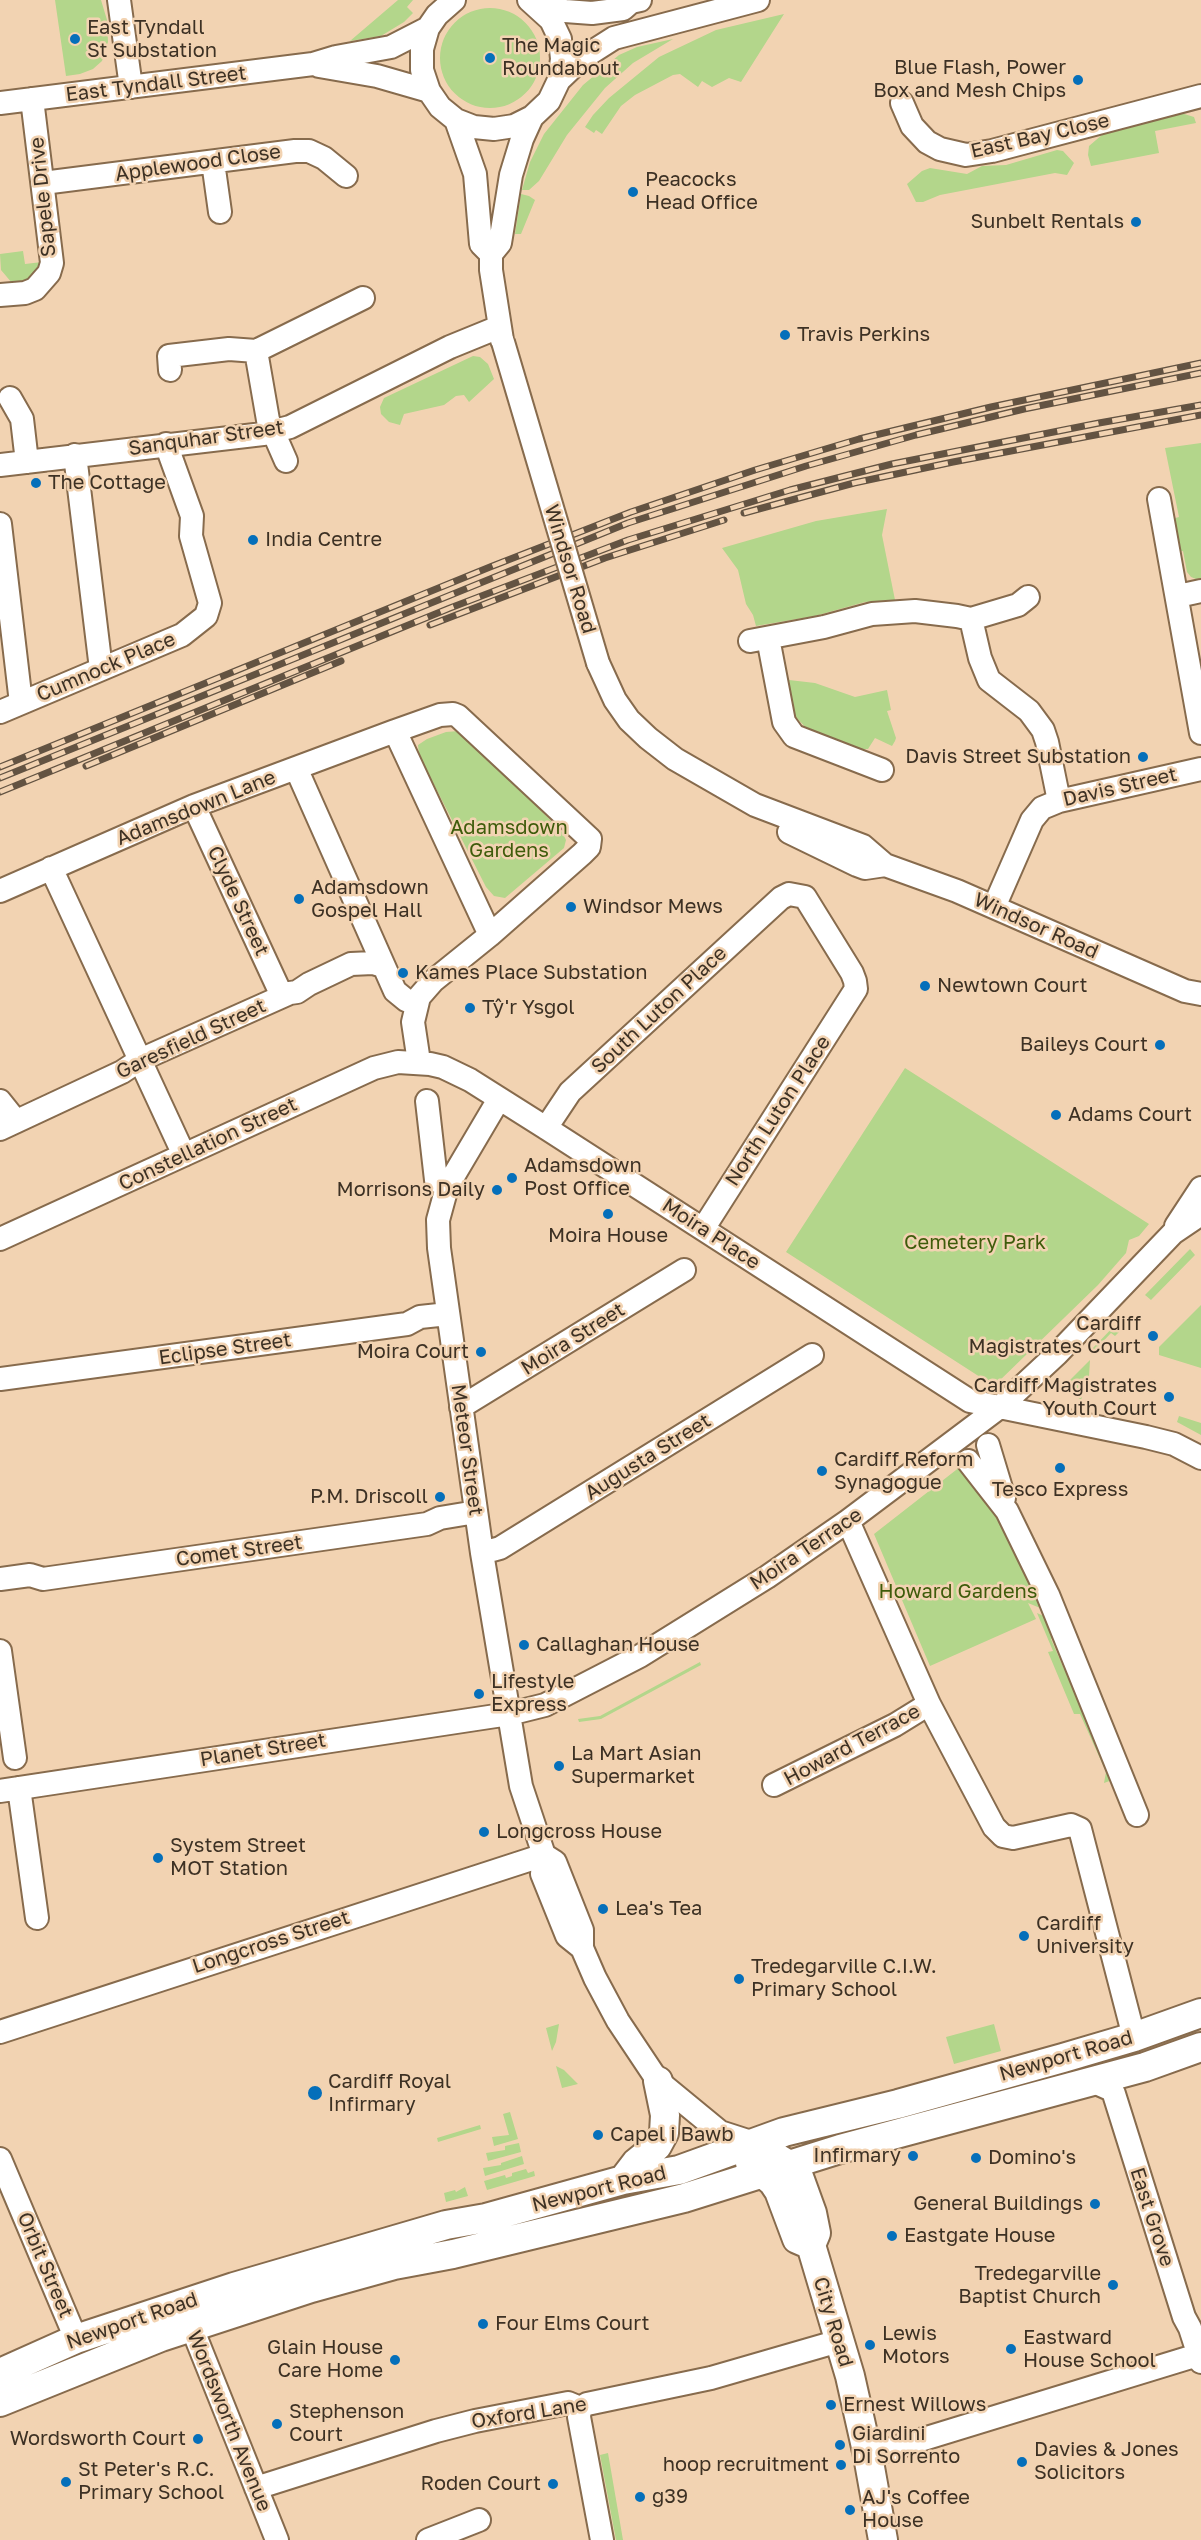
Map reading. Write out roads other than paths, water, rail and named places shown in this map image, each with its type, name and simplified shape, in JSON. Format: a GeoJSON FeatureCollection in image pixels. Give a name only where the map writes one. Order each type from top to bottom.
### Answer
{"type":"FeatureCollection","features":[{"type":"Feature","properties":{"kind":"main road","name":"Newport Road"},"geometry":{"type":"LineString","coordinates":[[0,2402],[119,2353],[187,2315],[446,2225],[486,2218],[623,2180],[679,2170],[734,2141],[784,2132],[910,2101],[1134,2037],[1201,2013]]}},
{"type":"Feature","properties":{"kind":"main road","name":"Newport Road"},"geometry":{"type":"LineString","coordinates":[[0,2373],[76,2339],[394,2265],[453,2254],[684,2198],[776,2168],[1094,2082],[1201,2047]]}},
{"type":"Feature","properties":{"kind":"main road"},"geometry":{"type":"LineString","coordinates":[[623,2180],[636,2163],[657,2146],[664,2133],[665,2115],[658,2082]]}},
{"type":"Feature","properties":{"kind":"main road"},"geometry":{"type":"LineString","coordinates":[[734,2141],[776,2168]]}},
{"type":"Feature","properties":{"kind":"main road","name":"City Road"},"geometry":{"type":"LineString","coordinates":[[776,2168],[779,2191],[797,2239],[810,2245],[850,2376],[868,2456],[883,2540]]}},
{"type":"Feature","properties":{"kind":"street"},"geometry":{"type":"LineString","coordinates":[[119,0],[131,87]]}},
{"type":"Feature","properties":{"kind":"street"},"geometry":{"type":"LineString","coordinates":[[559,80],[588,54],[614,38],[758,0]]}},
{"type":"Feature","properties":{"kind":"street"},"geometry":{"type":"LineString","coordinates":[[450,1],[428,28],[422,49],[422,70],[429,91],[440,107],[456,120],[474,127],[494,129],[514,126],[532,117],[549,101],[559,80],[562,59],[560,39],[551,20],[533,3]]}},
{"type":"Feature","properties":{"kind":"street"},"geometry":{"type":"LineString","coordinates":[[533,3],[565,11],[592,13],[623,9],[633,1]]}},
{"type":"Feature","properties":{"kind":"street","name":"East Tyndall Street"},"geometry":{"type":"LineString","coordinates":[[0,103],[313,64],[336,57],[391,47],[428,28]]}},
{"type":"Feature","properties":{"kind":"street","name":"East Tyndall Street"},"geometry":{"type":"LineString","coordinates":[[313,64],[377,76],[429,91]]}},
{"type":"Feature","properties":{"kind":"street","name":"East Bay Close"},"geometry":{"type":"LineString","coordinates":[[902,103],[912,126],[927,142],[940,149],[966,155],[1015,145],[1201,96]]}},
{"type":"Feature","properties":{"kind":"street","name":"Sapele Drive"},"geometry":{"type":"LineString","coordinates":[[0,295],[25,293],[35,289],[43,283],[49,273],[52,254],[33,99]]}},
{"type":"Feature","properties":{"kind":"street","name":"Windsor Road"},"geometry":{"type":"LineString","coordinates":[[532,117],[510,175],[500,243],[491,254],[491,270],[501,335],[598,663],[615,700],[629,720],[675,759],[764,810],[780,813],[863,846],[885,865],[994,907],[1193,993],[1201,1011]]}},
{"type":"Feature","properties":{"kind":"street","name":"Windsor Road"},"geometry":{"type":"LineString","coordinates":[[456,120],[475,174],[481,244],[491,254]]}},
{"type":"Feature","properties":{"kind":"street","name":"Applewood Close"},"geometry":{"type":"LineString","coordinates":[[43,183],[295,150],[324,158],[346,176]]}},
{"type":"Feature","properties":{"kind":"street"},"geometry":{"type":"LineString","coordinates":[[213,162],[220,212]]}},
{"type":"Feature","properties":{"kind":"street"},"geometry":{"type":"LineString","coordinates":[[170,370],[169,356],[229,349],[256,351],[363,298]]}},
{"type":"Feature","properties":{"kind":"street","name":"Sanquhar Street"},"geometry":{"type":"LineString","coordinates":[[0,465],[290,428],[450,347],[501,335]]}},
{"type":"Feature","properties":{"kind":"street"},"geometry":{"type":"LineString","coordinates":[[256,351],[272,432],[286,461]]}},
{"type":"Feature","properties":{"kind":"street"},"geometry":{"type":"LineString","coordinates":[[10,398],[22,419],[27,462]]}},
{"type":"Feature","properties":{"kind":"street","name":"Cumnock Place"},"geometry":{"type":"LineString","coordinates":[[0,712],[182,636],[207,614],[210,603],[191,536],[192,516],[166,444]]}},
{"type":"Feature","properties":{"kind":"street"},"geometry":{"type":"LineString","coordinates":[[75,455],[101,669]]}},
{"type":"Feature","properties":{"kind":"street"},"geometry":{"type":"LineString","coordinates":[[1159,500],[1201,732]]}},
{"type":"Feature","properties":{"kind":"street"},"geometry":{"type":"LineString","coordinates":[[0,524],[21,703]]}},
{"type":"Feature","properties":{"kind":"street"},"geometry":{"type":"LineString","coordinates":[[1178,596],[1201,591]]}},
{"type":"Feature","properties":{"kind":"street"},"geometry":{"type":"LineString","coordinates":[[882,770],[794,736],[784,722],[759,639],[824,627],[872,614],[915,611],[971,619],[1018,605],[1028,597]]}},
{"type":"Feature","properties":{"kind":"street"},"geometry":{"type":"LineString","coordinates":[[971,619],[980,658],[989,680],[1029,711],[1043,730],[1059,801]]}},
{"type":"Feature","properties":{"kind":"street","name":"Adamsdown Lane"},"geometry":{"type":"LineString","coordinates":[[0,891],[194,806],[440,715],[453,714],[458,716],[590,838],[589,847],[582,854],[490,935]]}},
{"type":"Feature","properties":{"kind":"street"},"geometry":{"type":"LineString","coordinates":[[395,731],[490,935],[433,981],[416,1004],[413,1036],[419,1062]]}},
{"type":"Feature","properties":{"kind":"street"},"geometry":{"type":"LineString","coordinates":[[296,768],[395,991],[405,1000],[416,1004]]}},
{"type":"Feature","properties":{"kind":"street","name":"Davis Street"},"geometry":{"type":"LineString","coordinates":[[994,907],[1032,820],[1042,808],[1059,801],[1201,769]]}},
{"type":"Feature","properties":{"kind":"street","name":"Clyde Street"},"geometry":{"type":"LineString","coordinates":[[194,806],[282,996]]}},
{"type":"Feature","properties":{"kind":"street"},"geometry":{"type":"LineString","coordinates":[[51,868],[184,1155]]}},
{"type":"Feature","properties":{"kind":"street","name":"South Luton Place"},"geometry":{"type":"LineString","coordinates":[[546,1128],[570,1092],[781,898],[789,894],[805,897],[852,973],[856,985],[854,994]]}},
{"type":"Feature","properties":{"kind":"street","name":"Garesfield Street"},"geometry":{"type":"LineString","coordinates":[[8,1125],[122,1072],[140,1060],[282,996],[304,989],[309,984],[351,964],[373,963],[383,966]]}},
{"type":"Feature","properties":{"kind":"street","name":"North Luton Place"},"geometry":{"type":"LineString","coordinates":[[703,1229],[854,994]]}},
{"type":"Feature","properties":{"kind":"street","name":"Constellation Street"},"geometry":{"type":"LineString","coordinates":[[0,1239],[374,1068],[398,1062],[419,1062]]}},
{"type":"Feature","properties":{"kind":"street","name":"Moira Place"},"geometry":{"type":"LineString","coordinates":[[419,1062],[443,1067],[456,1073],[499,1099],[970,1401],[1146,1437],[1174,1444],[1201,1458]]}},
{"type":"Feature","properties":{"kind":"street","name":"Meteor Street"},"geometry":{"type":"LineString","coordinates":[[499,1099],[447,1187],[441,1204],[438,1233],[482,1553],[521,1786],[544,1855],[555,1862],[582,1930],[582,1948],[618,2021],[658,2082],[734,2141]]}},
{"type":"Feature","properties":{"kind":"street"},"geometry":{"type":"LineString","coordinates":[[0,1101],[8,1125]]}},
{"type":"Feature","properties":{"kind":"street"},"geometry":{"type":"LineString","coordinates":[[427,1101],[436,1180],[447,1187]]}},
{"type":"Feature","properties":{"kind":"street","name":"Moira Terrace"},"geometry":{"type":"LineString","coordinates":[[509,1714],[545,1705],[640,1656],[767,1577],[848,1521],[1001,1406],[1057,1354],[1173,1233],[1201,1188]]}},
{"type":"Feature","properties":{"kind":"street","name":"Moira Terrace"},"geometry":{"type":"LineString","coordinates":[[1173,1233],[1201,1214]]}},
{"type":"Feature","properties":{"kind":"street","name":"Moira Street"},"geometry":{"type":"LineString","coordinates":[[461,1407],[684,1270]]}},
{"type":"Feature","properties":{"kind":"street","name":"Eclipse Street"},"geometry":{"type":"LineString","coordinates":[[0,1379],[396,1326],[407,1324],[420,1317],[448,1314]]}},
{"type":"Feature","properties":{"kind":"street","name":"Augusta Street"},"geometry":{"type":"LineString","coordinates":[[482,1553],[500,1548],[813,1355]]}},
{"type":"Feature","properties":{"kind":"street"},"geometry":{"type":"LineString","coordinates":[[988,1445],[1007,1511],[1048,1594],[1137,1815]]}},
{"type":"Feature","properties":{"kind":"street"},"geometry":{"type":"LineString","coordinates":[[968,1461],[1007,1511]]}},
{"type":"Feature","properties":{"kind":"street","name":"Comet Street"},"geometry":{"type":"LineString","coordinates":[[0,1580],[30,1575],[43,1579],[426,1524],[440,1518],[476,1512]]}},
{"type":"Feature","properties":{"kind":"street"},"geometry":{"type":"LineString","coordinates":[[848,1521],[929,1704],[994,1827],[1007,1837],[1018,1837],[1071,1825],[1080,1829],[1134,2037]]}},
{"type":"Feature","properties":{"kind":"street"},"geometry":{"type":"LineString","coordinates":[[0,1651],[15,1758]]}},
{"type":"Feature","properties":{"kind":"street","name":"Howard Terrace"},"geometry":{"type":"LineString","coordinates":[[774,1785],[896,1725],[929,1704]]}},
{"type":"Feature","properties":{"kind":"street","name":"Planet Street"},"geometry":{"type":"LineString","coordinates":[[9,1789],[509,1714]]}},
{"type":"Feature","properties":{"kind":"street"},"geometry":{"type":"LineString","coordinates":[[9,1789],[37,1918]]}},
{"type":"Feature","properties":{"kind":"street","name":"Longcross Street"},"geometry":{"type":"LineString","coordinates":[[0,2032],[544,1855]]}},
{"type":"Feature","properties":{"kind":"street","name":"East Grove"},"geometry":{"type":"LineString","coordinates":[[1094,2082],[1112,2090],[1184,2317],[1200,2357]]}},
{"type":"Feature","properties":{"kind":"street","name":"Orbit Street"},"geometry":{"type":"LineString","coordinates":[[1,2164],[76,2339]]}},
{"type":"Feature","properties":{"kind":"street","name":"Wordsworth Avenue"},"geometry":{"type":"LineString","coordinates":[[187,2315],[277,2540]]}},
{"type":"Feature","properties":{"kind":"street","name":"Oxford Lane"},"geometry":{"type":"LineString","coordinates":[[256,2488],[436,2431],[475,2421],[568,2403],[580,2408],[600,2401],[680,2386],[839,2341]]}},
{"type":"Feature","properties":{"kind":"street"},"geometry":{"type":"LineString","coordinates":[[868,2456],[1200,2357]]}},
{"type":"Feature","properties":{"kind":"street"},"geometry":{"type":"LineString","coordinates":[[580,2408],[579,2417],[602,2540]]}},
{"type":"Feature","properties":{"kind":"street"},"geometry":{"type":"LineString","coordinates":[[428,2540],[479,2520]]}},
{"type":"Feature","properties":{"kind":"railway"},"geometry":{"type":"LineString","coordinates":[[0,767],[490,567],[631,512],[755,470],[859,439],[991,407],[1201,363]]}},
{"type":"Feature","properties":{"kind":"railway"},"geometry":{"type":"LineString","coordinates":[[0,778],[628,523],[806,466],[916,435],[1024,409],[1201,373]]}},
{"type":"Feature","properties":{"kind":"railway"},"geometry":{"type":"LineString","coordinates":[[0,792],[450,608],[628,540],[790,490],[892,464],[1201,405]]}},
{"type":"Feature","properties":{"kind":"railway"},"geometry":{"type":"LineString","coordinates":[[744,513],[854,483],[1201,415]]}},
{"type":"Feature","properties":{"kind":"railway"},"geometry":{"type":"LineString","coordinates":[[430,625],[605,558],[724,520]]}},
{"type":"Feature","properties":{"kind":"railway"},"geometry":{"type":"LineString","coordinates":[[86,766],[341,661]]}},
{"type":"Feature","properties":{"kind":"place","name":"East Tyndall St Substation"},"geometry":{"type":"Point","coordinates":[75,39]}},
{"type":"Feature","properties":{"kind":"place","name":"The Magic Roundabout"},"geometry":{"type":"Point","coordinates":[490,58]}},
{"type":"Feature","properties":{"kind":"place","name":"Blue Flash, Power Box and Mesh Chips"},"geometry":{"type":"Point","coordinates":[1078,80]}},
{"type":"Feature","properties":{"kind":"place","name":"Peacocks Head Office"},"geometry":{"type":"Point","coordinates":[633,192]}},
{"type":"Feature","properties":{"kind":"place","name":"Sunbelt Rentals"},"geometry":{"type":"Point","coordinates":[1136,222]}},
{"type":"Feature","properties":{"kind":"place","name":"Travis Perkins"},"geometry":{"type":"Point","coordinates":[785,335]}},
{"type":"Feature","properties":{"kind":"place","name":"The Cottage"},"geometry":{"type":"Point","coordinates":[36,483]}},
{"type":"Feature","properties":{"kind":"place","name":"India Centre"},"geometry":{"type":"Point","coordinates":[253,540]}},
{"type":"Feature","properties":{"kind":"place","name":"Davis Street Substation"},"geometry":{"type":"Point","coordinates":[1143,757]}},
{"type":"Feature","properties":{"kind":"place","name":"Adamsdown Gospel Hall"},"geometry":{"type":"Point","coordinates":[299,899]}},
{"type":"Feature","properties":{"kind":"place","name":"Windsor Mews"},"geometry":{"type":"Point","coordinates":[571,907]}},
{"type":"Feature","properties":{"kind":"place","name":"Kames Place Substation"},"geometry":{"type":"Point","coordinates":[403,973]}},
{"type":"Feature","properties":{"kind":"place","name":"Newtown Court"},"geometry":{"type":"Point","coordinates":[925,986]}},
{"type":"Feature","properties":{"kind":"place","name":"Tŷ'r Ysgol"},"geometry":{"type":"Point","coordinates":[470,1008]}},
{"type":"Feature","properties":{"kind":"place","name":"Baileys Court"},"geometry":{"type":"Point","coordinates":[1160,1045]}},
{"type":"Feature","properties":{"kind":"place","name":"Adams Court"},"geometry":{"type":"Point","coordinates":[1056,1115]}},
{"type":"Feature","properties":{"kind":"place","name":"Adamsdown Post Office"},"geometry":{"type":"Point","coordinates":[512,1178]}},
{"type":"Feature","properties":{"kind":"place","name":"Morrisons Daily"},"geometry":{"type":"Point","coordinates":[497,1190]}},
{"type":"Feature","properties":{"kind":"place","name":"Moira House"},"geometry":{"type":"Point","coordinates":[608,1214]}},
{"type":"Feature","properties":{"kind":"place","name":"Cardiff Magistrates Court"},"geometry":{"type":"Point","coordinates":[1153,1336]}},
{"type":"Feature","properties":{"kind":"place","name":"Moira Court"},"geometry":{"type":"Point","coordinates":[481,1352]}},
{"type":"Feature","properties":{"kind":"place","name":"Cardiff Magistrates Youth Court"},"geometry":{"type":"Point","coordinates":[1169,1397]}},
{"type":"Feature","properties":{"kind":"place","name":"Tesco Express"},"geometry":{"type":"Point","coordinates":[1060,1468]}},
{"type":"Feature","properties":{"kind":"place","name":"Cardiff Reform Synagogue"},"geometry":{"type":"Point","coordinates":[822,1471]}},
{"type":"Feature","properties":{"kind":"place","name":"P.M. Driscoll"},"geometry":{"type":"Point","coordinates":[440,1497]}},
{"type":"Feature","properties":{"kind":"place","name":"Callaghan House"},"geometry":{"type":"Point","coordinates":[524,1645]}},
{"type":"Feature","properties":{"kind":"place","name":"Lifestyle Express"},"geometry":{"type":"Point","coordinates":[479,1694]}},
{"type":"Feature","properties":{"kind":"place","name":"La Mart Asian Supermarket"},"geometry":{"type":"Point","coordinates":[559,1766]}},
{"type":"Feature","properties":{"kind":"place","name":"Longcross House"},"geometry":{"type":"Point","coordinates":[484,1832]}},
{"type":"Feature","properties":{"kind":"place","name":"System Street MOT Station"},"geometry":{"type":"Point","coordinates":[158,1858]}},
{"type":"Feature","properties":{"kind":"place","name":"Lea's Tea"},"geometry":{"type":"Point","coordinates":[603,1909]}},
{"type":"Feature","properties":{"kind":"place","name":"Cardiff University"},"geometry":{"type":"Point","coordinates":[1024,1936]}},
{"type":"Feature","properties":{"kind":"place","name":"Tredegarville C.I.W. Primary School"},"geometry":{"type":"Point","coordinates":[739,1979]}},
{"type":"Feature","properties":{"kind":"place","name":"Cardiff Royal Infirmary"},"geometry":{"type":"Point","coordinates":[315,2093]}},
{"type":"Feature","properties":{"kind":"place","name":"Capel i Bawb"},"geometry":{"type":"Point","coordinates":[598,2135]}},
{"type":"Feature","properties":{"kind":"place","name":"Infirmary"},"geometry":{"type":"Point","coordinates":[913,2156]}},
{"type":"Feature","properties":{"kind":"place","name":"Domino's"},"geometry":{"type":"Point","coordinates":[976,2158]}},
{"type":"Feature","properties":{"kind":"place","name":"General Buildings"},"geometry":{"type":"Point","coordinates":[1095,2204]}},
{"type":"Feature","properties":{"kind":"place","name":"Eastgate House"},"geometry":{"type":"Point","coordinates":[892,2236]}},
{"type":"Feature","properties":{"kind":"place","name":"Tredegarville Baptist Church"},"geometry":{"type":"Point","coordinates":[1113,2285]}},
{"type":"Feature","properties":{"kind":"place","name":"Four Elms Court"},"geometry":{"type":"Point","coordinates":[483,2324]}},
{"type":"Feature","properties":{"kind":"place","name":"Lewis Motors"},"geometry":{"type":"Point","coordinates":[870,2345]}},
{"type":"Feature","properties":{"kind":"place","name":"Eastward House School"},"geometry":{"type":"Point","coordinates":[1011,2349]}},
{"type":"Feature","properties":{"kind":"place","name":"Glain House Care Home"},"geometry":{"type":"Point","coordinates":[395,2360]}},
{"type":"Feature","properties":{"kind":"place","name":"Ernest Willows"},"geometry":{"type":"Point","coordinates":[831,2405]}},
{"type":"Feature","properties":{"kind":"place","name":"Stephenson Court"},"geometry":{"type":"Point","coordinates":[277,2424]}},
{"type":"Feature","properties":{"kind":"place","name":"Wordsworth Court"},"geometry":{"type":"Point","coordinates":[198,2439]}},
{"type":"Feature","properties":{"kind":"place","name":"Giardini Di Sorrento"},"geometry":{"type":"Point","coordinates":[840,2445]}},
{"type":"Feature","properties":{"kind":"place","name":"Davies & Jones Solicitors"},"geometry":{"type":"Point","coordinates":[1022,2462]}},
{"type":"Feature","properties":{"kind":"place","name":"hoop recruitment"},"geometry":{"type":"Point","coordinates":[841,2465]}},
{"type":"Feature","properties":{"kind":"place","name":"St Peter's R.C. Primary School"},"geometry":{"type":"Point","coordinates":[66,2482]}},
{"type":"Feature","properties":{"kind":"place","name":"Roden Court"},"geometry":{"type":"Point","coordinates":[553,2484]}},
{"type":"Feature","properties":{"kind":"place","name":"g39"},"geometry":{"type":"Point","coordinates":[640,2497]}},
{"type":"Feature","properties":{"kind":"place","name":"AJ's Coffee House"},"geometry":{"type":"Point","coordinates":[850,2510]}},
{"type":"Feature","properties":{"kind":"park label","name":"Adamsdown Gardens"},"geometry":{"type":"Point","coordinates":[509,840]}},
{"type":"Feature","properties":{"kind":"park label","name":"Cemetery Park"},"geometry":{"type":"Point","coordinates":[975,1243]}},
{"type":"Feature","properties":{"kind":"park label","name":"Howard Gardens"},"geometry":{"type":"Point","coordinates":[958,1592]}}]}
